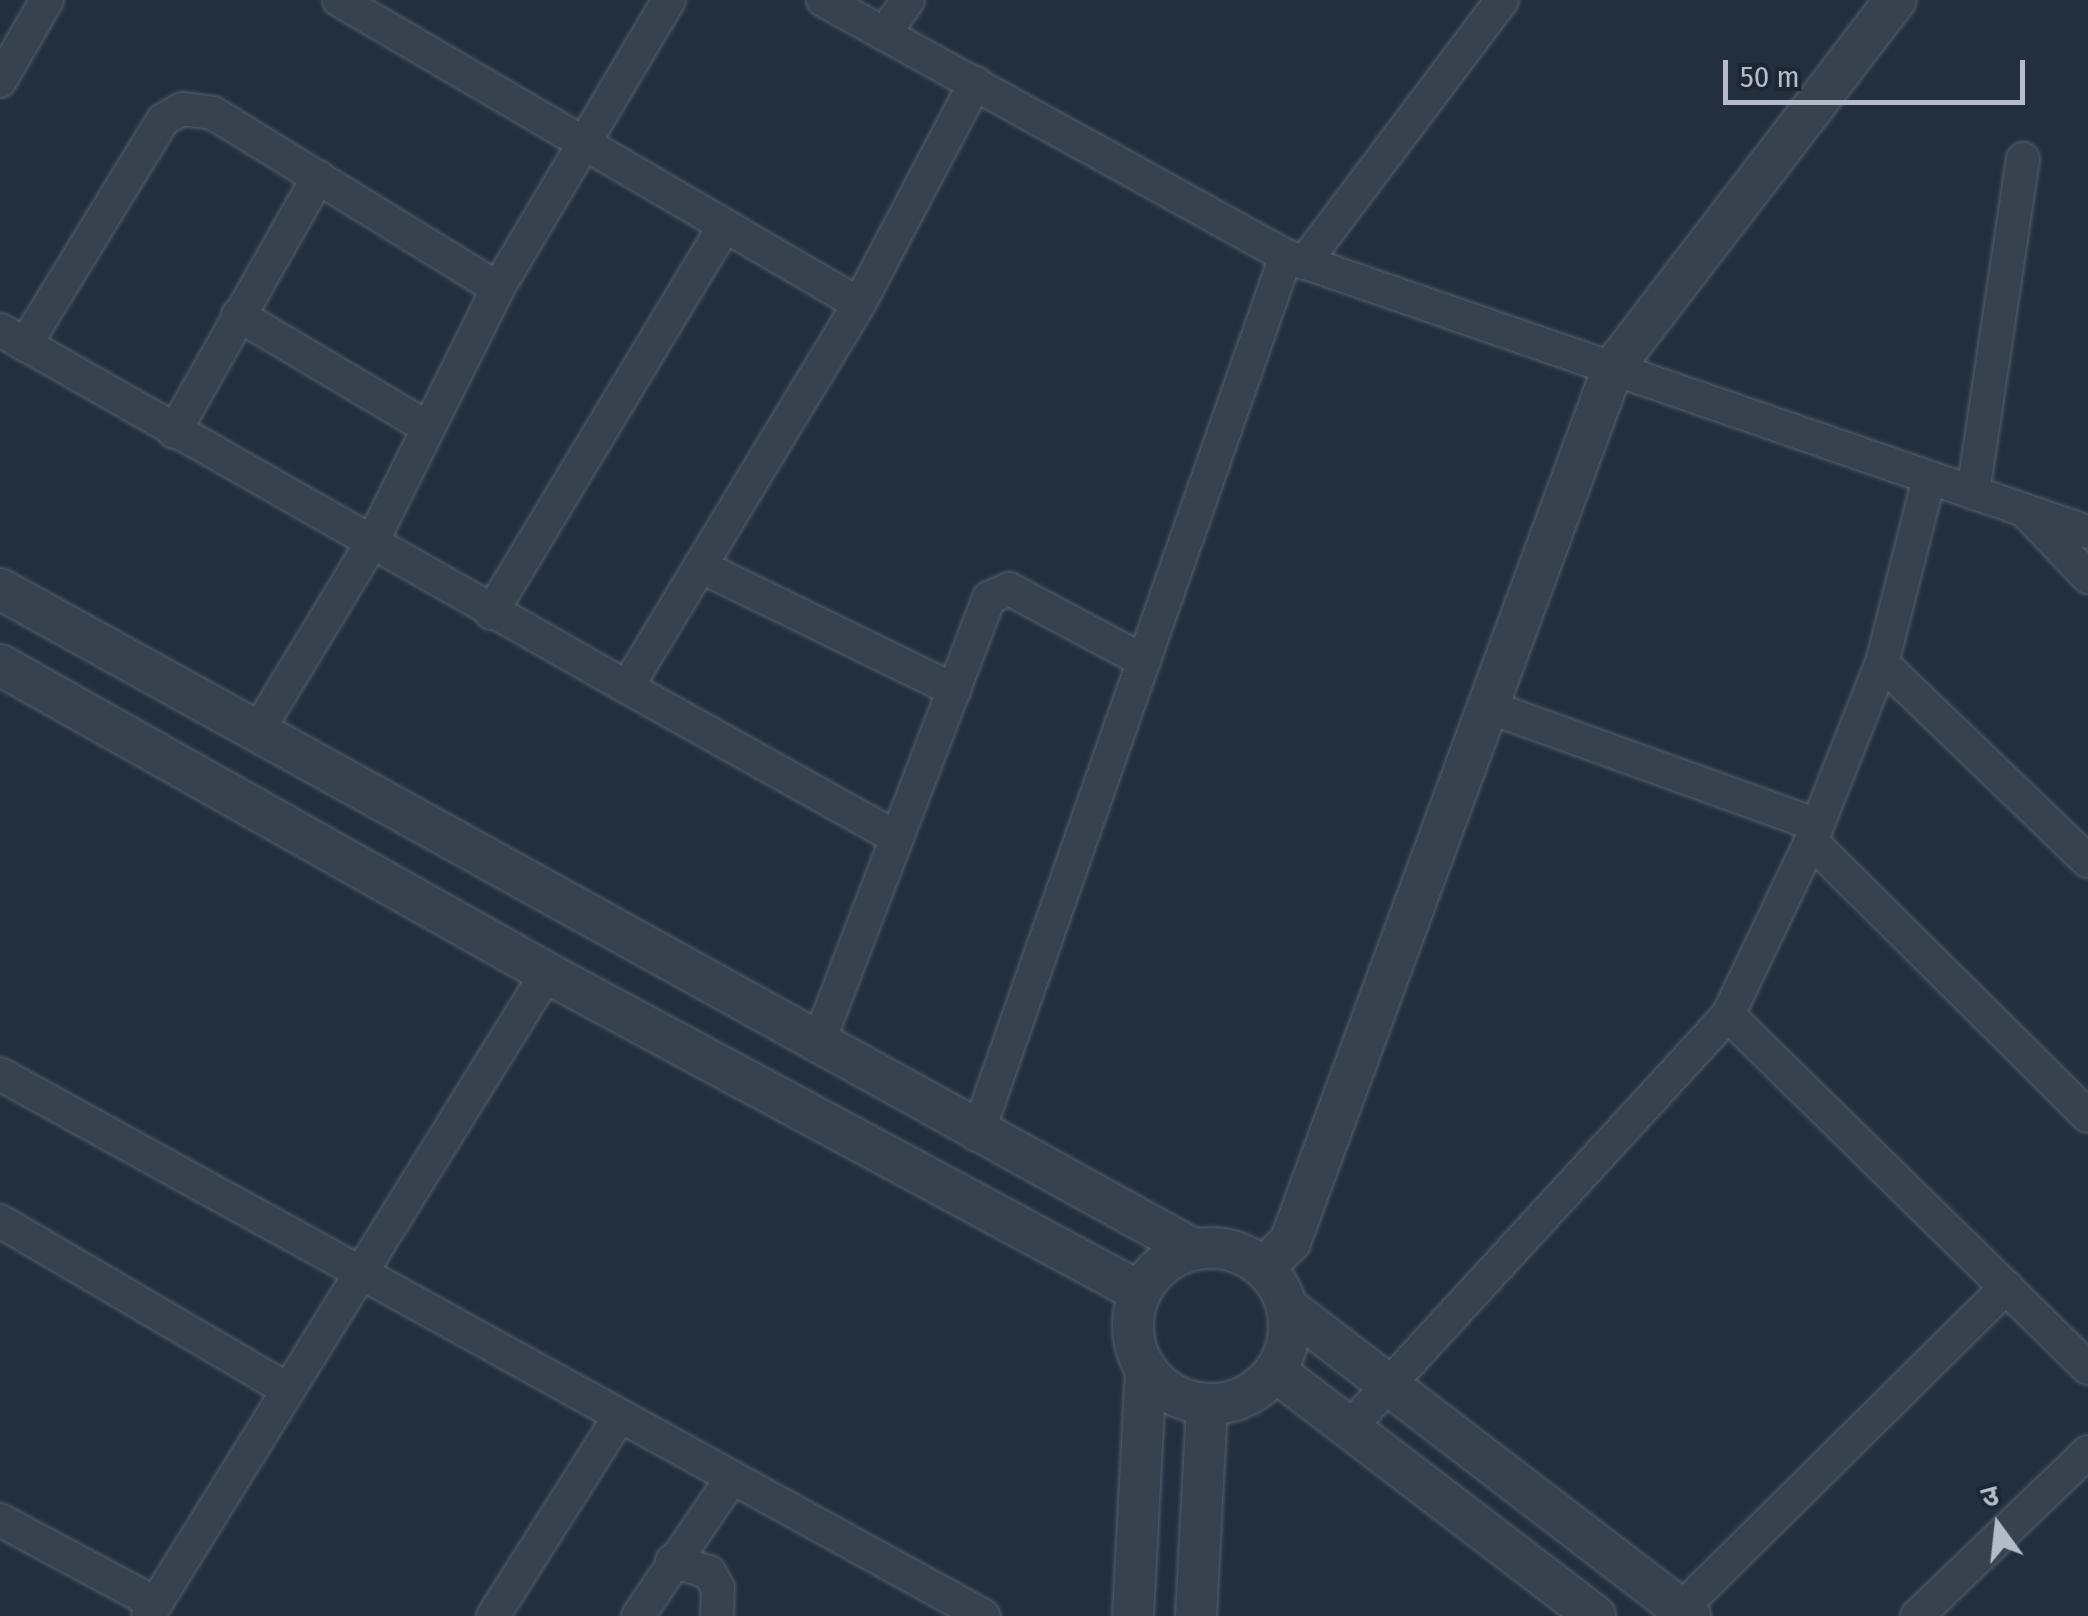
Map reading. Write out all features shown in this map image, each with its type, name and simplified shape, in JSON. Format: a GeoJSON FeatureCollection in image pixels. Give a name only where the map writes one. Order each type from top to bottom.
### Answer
{"type":"FeatureCollection","features":[{"type":"Feature","properties":{"kind":"street"},"geometry":{"type":"LineString","coordinates":[[0,81],[47,0]]}},
{"type":"Feature","properties":{"kind":"street"},"geometry":{"type":"LineString","coordinates":[[256,734],[370,546],[498,288],[669,0]]}},
{"type":"Feature","properties":{"kind":"street"},"geometry":{"type":"LineString","coordinates":[[823,0],[1295,260],[2088,532]]}},
{"type":"Feature","properties":{"kind":"street"},"geometry":{"type":"LineString","coordinates":[[885,33],[908,0]]}},
{"type":"Feature","properties":{"kind":"street"},"geometry":{"type":"LineString","coordinates":[[978,1135],[1144,661],[1295,260],[1502,0]]}},
{"type":"Feature","properties":{"kind":"street"},"geometry":{"type":"LineString","coordinates":[[1264,1267],[1290,1242],[1613,368],[1894,0]]}},
{"type":"Feature","properties":{"kind":"street"},"geometry":{"type":"LineString","coordinates":[[344,1],[859,304]]}},
{"type":"Feature","properties":{"kind":"street"},"geometry":{"type":"LineString","coordinates":[[626,687],[859,304],[975,83]]}},
{"type":"Feature","properties":{"kind":"street"},"geometry":{"type":"LineString","coordinates":[[498,288],[213,113],[182,109],[163,120],[13,338],[370,546],[897,838]]}},
{"type":"Feature","properties":{"kind":"street"},"geometry":{"type":"LineString","coordinates":[[1973,493],[2023,159]]}},
{"type":"Feature","properties":{"kind":"street"},"geometry":{"type":"LineString","coordinates":[[174,432],[318,177]]}},
{"type":"Feature","properties":{"kind":"street"},"geometry":{"type":"LineString","coordinates":[[491,613],[725,225]]}},
{"type":"Feature","properties":{"kind":"street"},"geometry":{"type":"LineString","coordinates":[[238,315],[428,428]]}},
{"type":"Feature","properties":{"kind":"street"},"geometry":{"type":"LineString","coordinates":[[1351,1426],[1728,1014],[1814,833],[1882,663],[1929,478]]}},
{"type":"Feature","properties":{"kind":"street"},"geometry":{"type":"LineString","coordinates":[[2024,510],[2088,577]]}},
{"type":"Feature","properties":{"kind":"street"},"geometry":{"type":"LineString","coordinates":[[700,566],[954,690]]}},
{"type":"Feature","properties":{"kind":"street"},"geometry":{"type":"LineString","coordinates":[[817,1046],[988,598],[998,590],[1009,589],[1144,661]]}},
{"type":"Feature","properties":{"kind":"street"},"geometry":{"type":"LineString","coordinates":[[0,590],[817,1046],[1193,1250]]}},
{"type":"Feature","properties":{"kind":"street"},"geometry":{"type":"LineString","coordinates":[[1882,663],[2088,861]]}},
{"type":"Feature","properties":{"kind":"street"},"geometry":{"type":"LineString","coordinates":[[0,665],[547,973],[1140,1292]]}},
{"type":"Feature","properties":{"kind":"street"},"geometry":{"type":"LineString","coordinates":[[1489,708],[1814,833],[2088,1116]]}},
{"type":"Feature","properties":{"kind":"street"},"geometry":{"type":"LineString","coordinates":[[0,1520],[152,1610],[547,973]]}},
{"type":"Feature","properties":{"kind":"street"},"geometry":{"type":"LineString","coordinates":[[1728,1014],[2088,1368]]}},
{"type":"Feature","properties":{"kind":"street"},"geometry":{"type":"LineString","coordinates":[[0,1074],[618,1419],[984,1616]]}},
{"type":"Feature","properties":{"kind":"street"},"geometry":{"type":"LineString","coordinates":[[0,1221],[286,1389]]}},
{"type":"Feature","properties":{"kind":"street"},"geometry":{"type":"LineString","coordinates":[[1133,1616],[1146,1369],[1132,1326],[1140,1292],[1162,1265],[1193,1250],[1218,1248],[1264,1267],[1288,1307],[1686,1613],[2006,1288]]}},
{"type":"Feature","properties":{"kind":"street"},"geometry":{"type":"LineString","coordinates":[[1146,1369],[1173,1393],[1207,1404],[1244,1395],[1275,1372],[1286,1349],[1288,1307]]}},
{"type":"Feature","properties":{"kind":"street"},"geometry":{"type":"LineString","coordinates":[[1275,1372],[1351,1426],[1596,1616]]}},
{"type":"Feature","properties":{"kind":"street"},"geometry":{"type":"LineString","coordinates":[[1196,1616],[1207,1404]]}},
{"type":"Feature","properties":{"kind":"street"},"geometry":{"type":"LineString","coordinates":[[493,1616],[618,1419]]}},
{"type":"Feature","properties":{"kind":"street"},"geometry":{"type":"LineString","coordinates":[[1917,1616],[2088,1452]]}},
{"type":"Feature","properties":{"kind":"street"},"geometry":{"type":"LineString","coordinates":[[638,1616],[731,1479]]}},
{"type":"Feature","properties":{"kind":"street"},"geometry":{"type":"LineString","coordinates":[[672,1561],[708,1572],[718,1588],[717,1616]]}}]}
